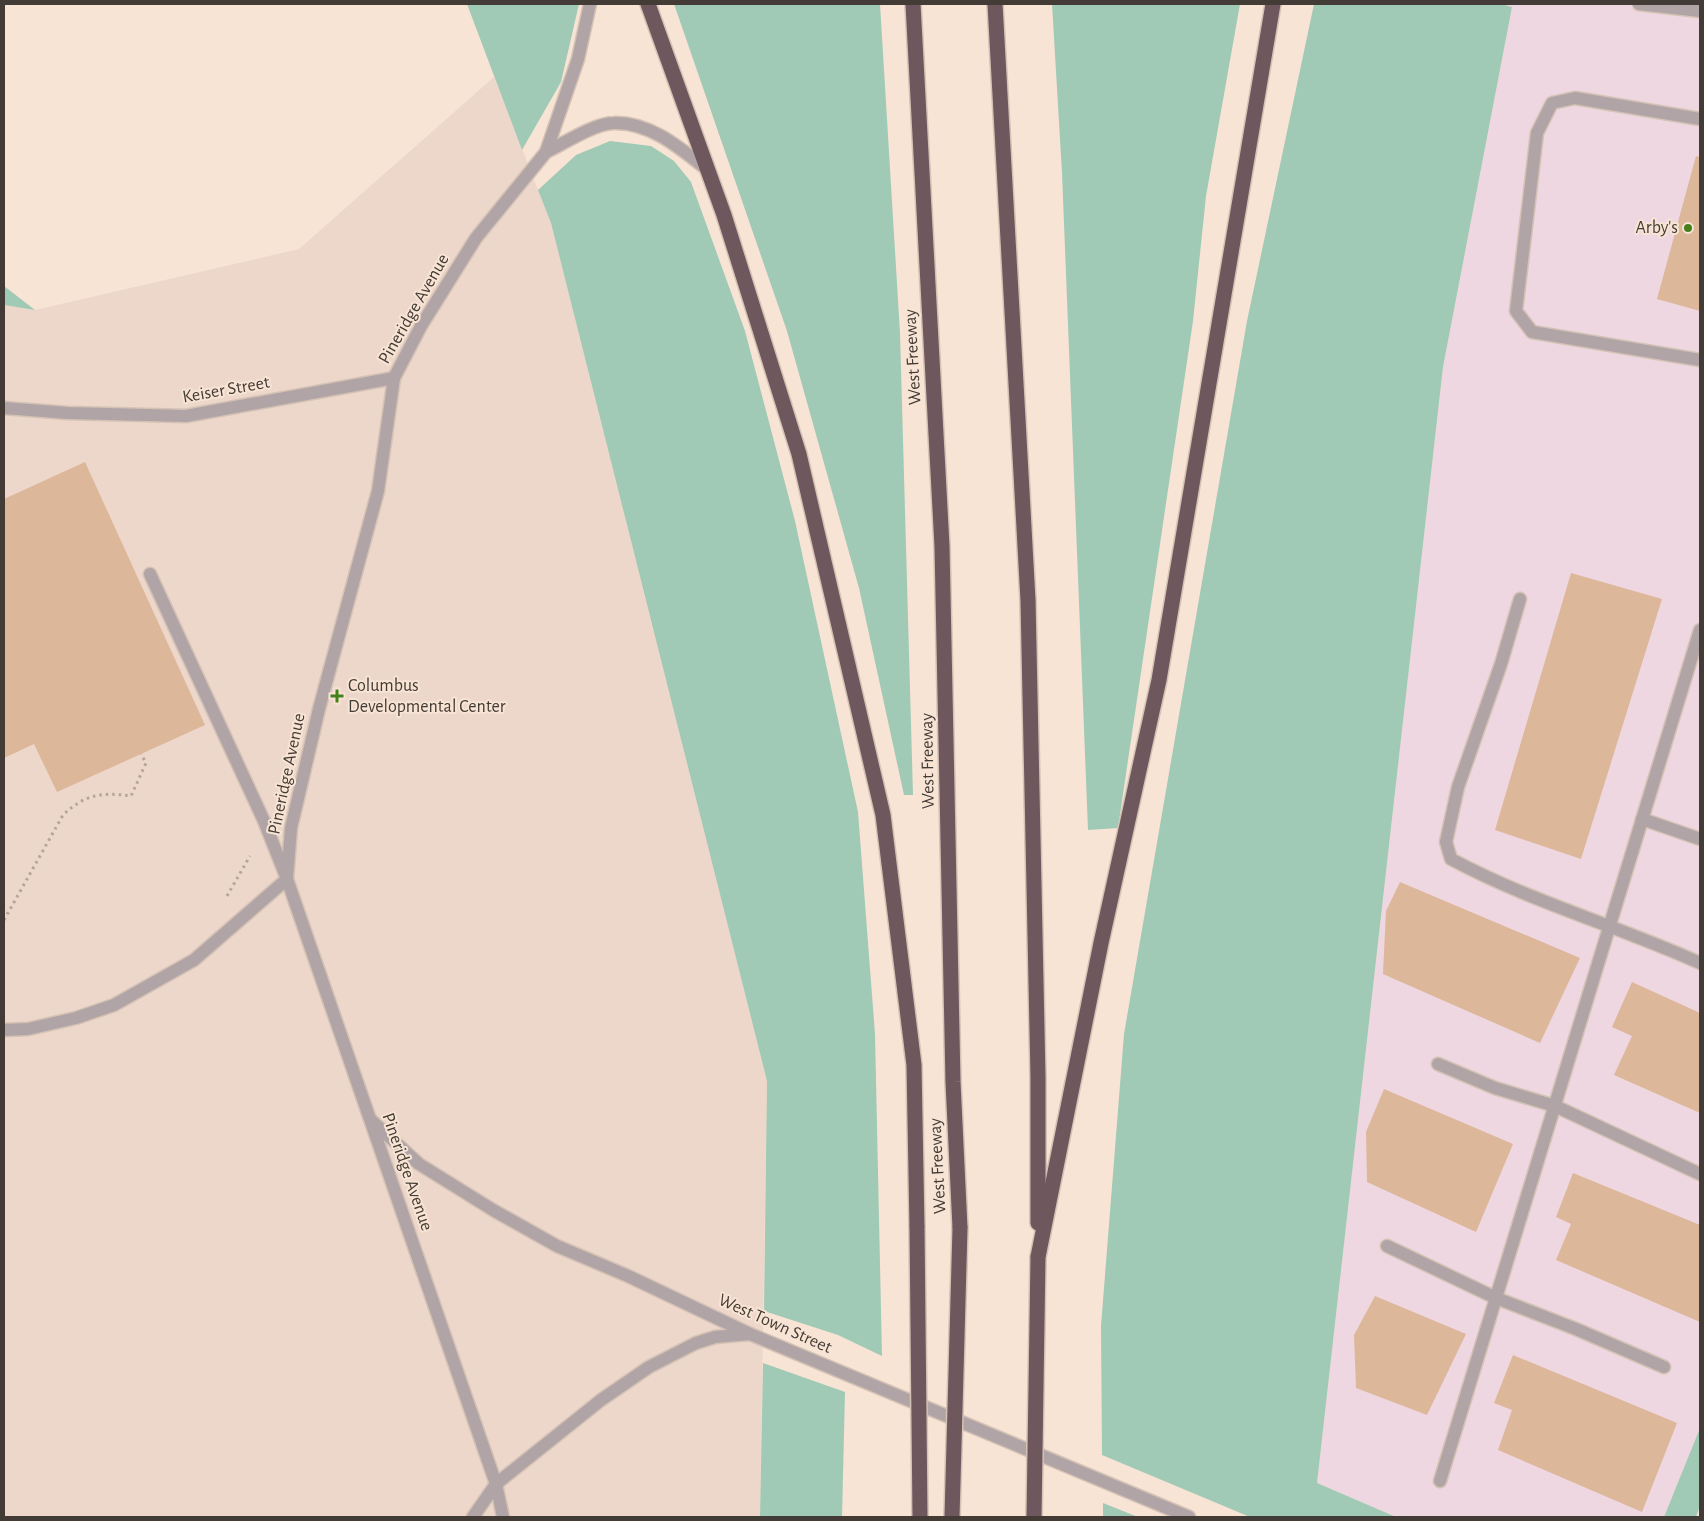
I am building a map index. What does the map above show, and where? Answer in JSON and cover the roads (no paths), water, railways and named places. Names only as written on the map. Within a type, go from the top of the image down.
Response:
[{"type":"highway","points":[[648,4],[709,171],[799,454],[883,815],[914,1065],[921,1517]]},
{"type":"highway","name":"West Freeway","points":[[913,4],[942,546],[953,1082],[960,1228],[952,1517]]},
{"type":"highway","points":[[995,4],[1028,600],[1038,1077],[1038,1258],[1034,1517]]},
{"type":"highway","points":[[1038,1258],[1101,943],[1159,680],[1273,4]]},
{"type":"street","name":"Pineridge Avenue","points":[[503,1517],[496,1484],[287,879],[291,828],[319,709],[378,491],[394,378],[421,326],[476,238],[546,152],[578,59],[590,4]]},
{"type":"street","points":[[1639,4],[1700,10]]},
{"type":"street","points":[[1700,119],[1575,98],[1552,104],[1537,132],[1516,312],[1532,332],[1700,360]]},
{"type":"street","name":"Pineridge Avenue","points":[[546,152],[588,130],[613,122],[638,126],[669,139],[709,171]]},
{"type":"street","name":"Keiser Street","points":[[4,408],[68,413],[186,416],[394,378]]},
{"type":"street","points":[[4,1030],[28,1028],[76,1018],[114,1005],[194,960],[287,879],[264,821],[150,574]]},
{"type":"street","points":[[1520,599],[1501,664],[1458,787],[1446,842],[1451,859],[1483,876],[1555,907],[1658,944],[1700,963]]},
{"type":"street","points":[[1440,1481],[1700,630]]},
{"type":"street","points":[[1642,819],[1700,839]]},
{"type":"street","points":[[1438,1064],[1495,1088],[1555,1106],[1700,1174]]},
{"type":"street","name":"West Town Street","points":[[371,1120],[419,1164],[493,1210],[557,1246],[628,1276],[750,1334],[1189,1517]]},
{"type":"street","points":[[1387,1246],[1496,1298],[1576,1329],[1664,1367]]},
{"type":"street","points":[[473,1517],[496,1484],[601,1400],[648,1366],[696,1343],[715,1337],[750,1334]]},
{"type":"place","name":"Arby's","points":[[1688,228]]},
{"type":"place","name":"Columbus Developmental Center","points":[[337,696]]}]
